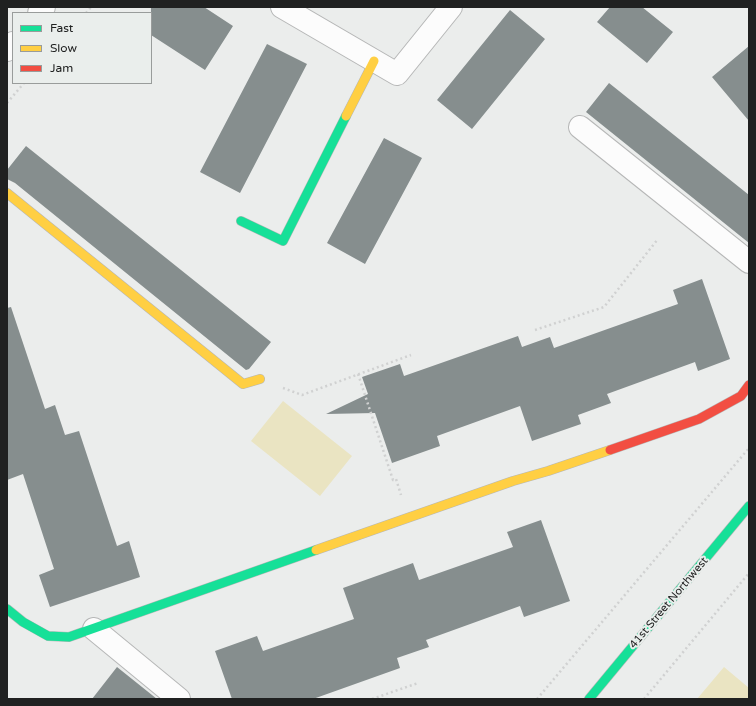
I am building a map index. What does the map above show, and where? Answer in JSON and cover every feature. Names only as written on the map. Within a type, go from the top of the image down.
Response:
[{"type":"street","points":[[282,7],[397,74],[451,7]]},
{"type":"street","points":[[241,221],[283,241],[374,61]]},
{"type":"street","points":[[580,127],[749,262]]},
{"type":"street","points":[[7,193],[243,384],[260,379]]},
{"type":"street","points":[[7,609],[23,622],[48,636],[69,637],[513,481],[548,471],[699,419],[746,394]]},
{"type":"street","name":"41st Street Northwest","points":[[589,699],[749,506]]},
{"type":"street","points":[[94,629],[179,699]]},
{"type":"path","points":[[7,103],[23,84]]},
{"type":"path","points":[[535,330],[604,307],[658,239]]},
{"type":"path","points":[[260,379],[302,395],[411,355]]},
{"type":"path","points":[[358,374],[393,480],[396,479],[408,518]]},
{"type":"path","points":[[537,699],[749,448]]},
{"type":"path","points":[[644,699],[749,573]]},
{"type":"path","points":[[372,699],[418,684]]},
{"type":"shaded area","points":[[283,401],[352,456],[320,496],[251,441]]},
{"type":"shaded area","points":[[724,667],[749,688],[749,699],[697,699]]},
{"type":"building","points":[[151,7],[204,7],[233,26],[205,70],[152,36]]},
{"type":"building","points":[[610,7],[642,7],[673,32],[647,63],[597,22]]},
{"type":"building","points":[[510,10],[545,39],[472,129],[437,100]]},
{"type":"building","points":[[267,44],[307,64],[240,193],[200,172]]},
{"type":"building","points":[[749,46],[749,121],[712,77]]},
{"type":"building","points":[[609,83],[749,195],[749,243],[586,112]]},
{"type":"building","points":[[384,138],[422,158],[365,264],[327,243]]},
{"type":"building","points":[[26,146],[271,342],[249,369],[246,370],[15,183],[7,179],[7,170]]},
{"type":"building","points":[[702,279],[730,359],[698,371],[695,362],[607,394],[611,403],[578,415],[581,424],[532,441],[520,406],[437,436],[440,446],[392,463],[375,413],[326,414],[368,394],[362,377],[400,364],[404,376],[518,336],[522,347],[550,337],[554,348],[678,304],[673,290]]},
{"type":"building","points":[[11,307],[45,409],[55,405],[65,435],[79,431],[117,546],[129,541],[140,577],[50,607],[39,575],[54,569],[23,474],[7,480],[7,308]]},
{"type":"building","points":[[541,520],[570,601],[524,617],[520,606],[426,640],[429,647],[397,658],[400,668],[313,699],[232,699],[215,651],[257,636],[263,651],[354,619],[343,588],[413,563],[419,580],[513,547],[507,532]]},
{"type":"building","points":[[117,667],[157,699],[92,699]]},
{"type":"traffic: fast","points":[[241,221],[283,241],[346,116]]},
{"type":"traffic: fast","points":[[589,699],[749,506]]},
{"type":"traffic: fast","points":[[7,609],[23,622],[48,636],[69,637],[316,550]]},
{"type":"traffic: slow","points":[[346,116],[374,61]]},
{"type":"traffic: slow","points":[[7,193],[243,384],[260,379]]},
{"type":"traffic: slow","points":[[316,550],[513,481],[610,450]]},
{"type":"traffic: jam","points":[[610,450],[699,419],[741,396],[749,385]]}]
